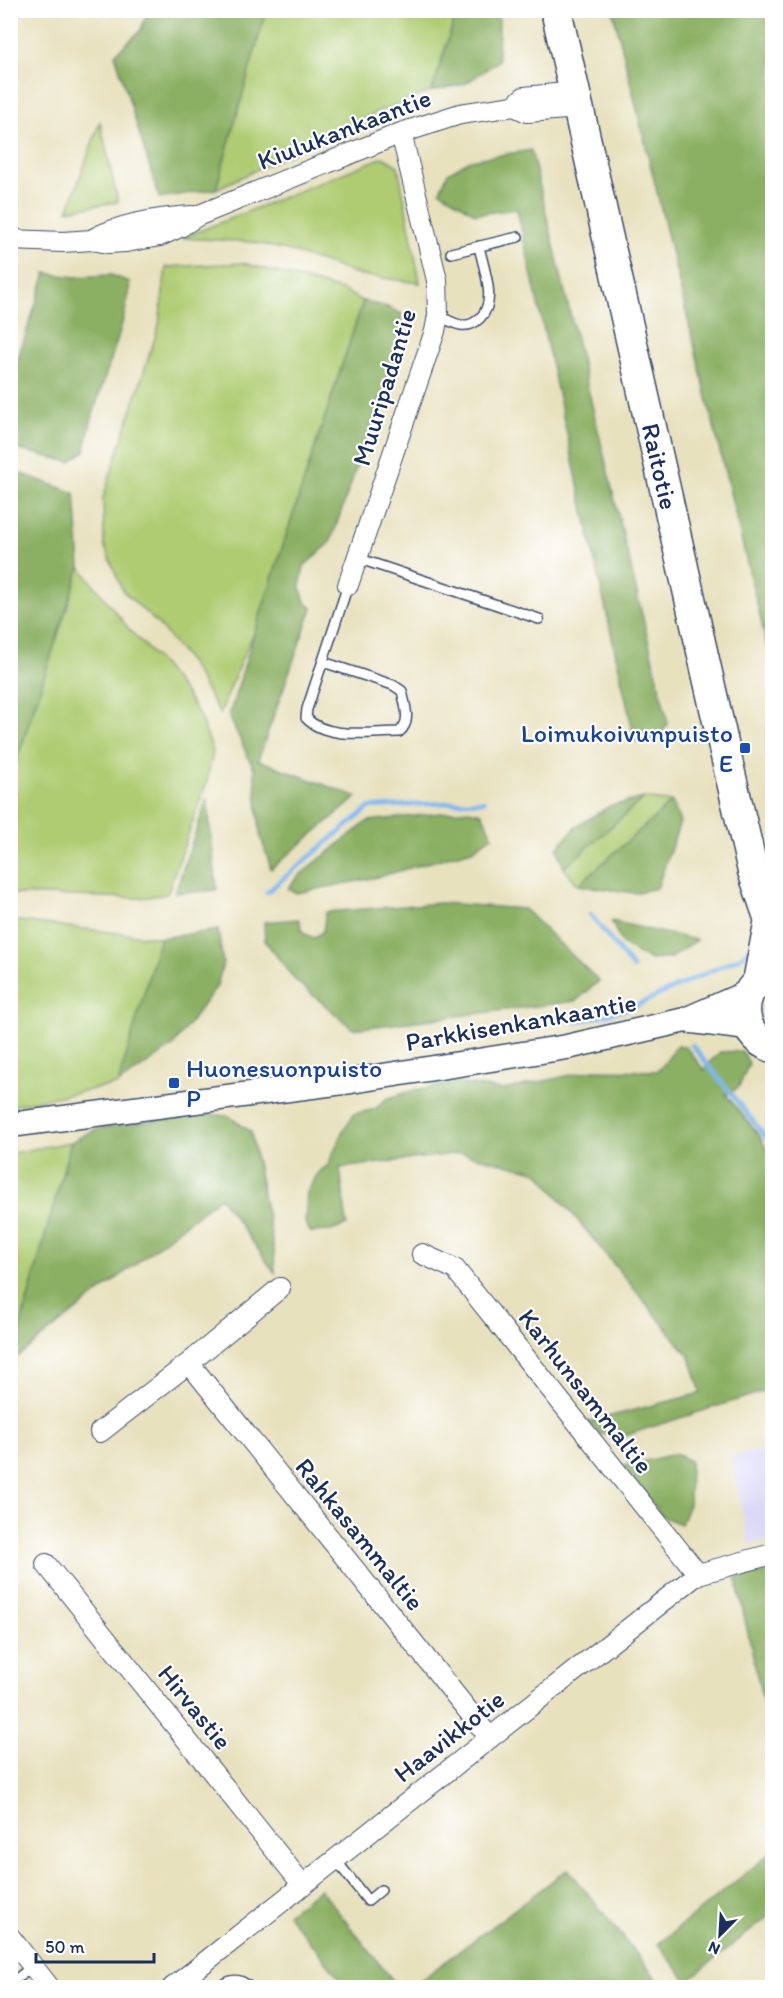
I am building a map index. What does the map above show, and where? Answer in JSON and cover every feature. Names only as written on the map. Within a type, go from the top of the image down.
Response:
[{"type":"main road","name":"Raitotie","points":[[556,10],[753,871],[771,923],[760,983],[745,1010],[765,1045]]},
{"type":"street","name":"Kiulukankaantie","points":[[10,240],[63,242],[92,240],[108,243],[160,236],[197,216],[401,133],[460,114],[514,106],[527,112],[578,100]]},
{"type":"street","name":"Muuripadantie","points":[[348,585],[432,342],[438,315],[437,280],[401,133]]},
{"type":"street","name":"Parkkisenkankaantie","points":[[10,1125],[351,1081],[567,1047],[685,1020],[760,983]]},
{"type":"street","name":"Parkkisenkankaantie","points":[[685,1020],[765,1045]]},
{"type":"street","name":"Karhunsammaltie","points":[[422,1254],[455,1269],[698,1574]]},
{"type":"street","points":[[100,1432],[280,1288]]},
{"type":"street","name":"Rahkasammaltie","points":[[189,1363],[490,1738]]},
{"type":"street","name":"Haavikkotie","points":[[172,1988],[698,1574],[772,1554]]},
{"type":"street","name":"Hirvastie","points":[[46,1564],[302,1884]]},
{"type":"street","points":[[10,1937],[50,1988]]},
{"type":"lane","points":[[451,253],[518,237]]},
{"type":"lane","points":[[438,315],[454,324],[466,327],[484,315],[489,305],[489,294],[478,246]]},
{"type":"lane","points":[[357,558],[539,619]]},
{"type":"lane","points":[[323,662],[393,685],[402,691],[407,719],[405,727],[399,732],[345,732],[323,729],[313,725],[306,718],[307,709],[348,585]]},
{"type":"lane","points":[[335,1858],[368,1901],[381,1890]]},
{"type":"lane","points":[[10,1984],[33,1966]]},
{"type":"lane","points":[[218,1988],[233,1980],[241,1980],[250,1988]]},
{"type":"shaded area","points":[[772,1448],[772,1539],[749,1544],[731,1456]]},
{"type":"green space","points":[[148,10],[266,11],[216,189],[159,198],[115,54],[141,30]]},
{"type":"green space","points":[[266,11],[457,11],[432,91],[384,109],[216,189]]},
{"type":"green space","points":[[457,11],[496,11],[499,20],[498,61],[465,84],[432,91]]},
{"type":"green space","points":[[613,11],[772,11],[772,656],[766,641]]},
{"type":"green space","points":[[100,122],[118,202],[68,210]]},
{"type":"green space","points":[[531,150],[668,723],[658,741],[635,741],[517,209],[476,214],[440,191],[448,173],[470,160]]},
{"type":"green space","points":[[383,157],[398,166],[420,283],[360,275],[290,251],[253,242],[182,238]]},
{"type":"green space","points":[[243,263],[342,290],[363,301],[255,631],[220,714],[192,666],[159,625],[123,591],[104,545],[103,498],[159,325],[166,267]]},
{"type":"green space","points":[[46,273],[75,277],[111,275],[130,282],[122,325],[95,408],[85,451],[70,462],[11,448],[11,379]]},
{"type":"green space","points":[[363,301],[387,307],[402,314],[397,352],[330,543],[304,566],[300,586],[305,602],[312,608],[258,760],[357,797],[271,869],[260,834],[254,769],[229,716]]},
{"type":"green space","points":[[11,470],[75,493],[80,567],[11,778]]},
{"type":"green space","points":[[80,567],[129,629],[162,664],[187,696],[200,717],[213,751],[207,781],[167,894],[140,898],[11,894],[11,778]]},
{"type":"green space","points":[[644,798],[672,802],[578,885],[564,868]]},
{"type":"green space","points":[[644,798],[564,868],[557,848],[577,826],[610,806]]},
{"type":"green space","points":[[207,799],[217,890],[175,893]]},
{"type":"green space","points":[[672,802],[680,822],[657,888],[635,893],[578,885]]},
{"type":"green space","points":[[469,810],[482,813],[492,836],[472,850],[378,877],[297,893],[288,889],[296,878],[368,821]]},
{"type":"green space","points":[[441,903],[524,909],[599,981],[576,1001],[353,1029],[295,980],[265,941],[264,922],[299,919],[303,933],[314,938],[323,931],[326,912]]},
{"type":"green space","points":[[11,920],[160,938],[118,1084],[11,1106]]},
{"type":"green space","points":[[611,921],[696,940],[671,958],[650,960],[623,945]]},
{"type":"green space","points":[[218,930],[223,963],[217,986],[173,1046],[118,1084],[160,938]]},
{"type":"green space","points":[[677,1046],[686,1047],[704,1070],[720,1052],[742,1051],[749,1063],[739,1087],[726,1095],[759,1135],[772,1159],[772,1389],[620,1437],[600,1434],[588,1422],[701,1393],[690,1357],[538,1172],[461,1153],[340,1168],[347,1225],[331,1231],[310,1232],[305,1223],[307,1193],[318,1173],[328,1165],[343,1130],[354,1114],[375,1109],[386,1099],[414,1090],[457,1083],[503,1090],[594,1070],[657,1071]]},
{"type":"green space","points":[[201,1114],[229,1116],[251,1132],[274,1250],[275,1273],[220,1197],[11,1362],[71,1142],[96,1129]]},
{"type":"green space","points":[[71,1142],[11,1360],[11,1153]]},
{"type":"green space","points":[[675,1454],[690,1461],[689,1504],[681,1524],[663,1517],[624,1466]]},
{"type":"green space","points":[[772,1571],[772,1743],[736,1578]]},
{"type":"green space","points":[[772,1852],[772,1914],[687,1981],[658,1944]]},
{"type":"green space","points":[[568,1869],[663,1987],[412,1987]]},
{"type":"green space","points":[[320,1889],[398,1987],[347,1987],[287,1914]]},
{"type":"waterway","points":[[267,892],[370,807],[484,801]]},
{"type":"waterway","points":[[590,914],[633,968]]},
{"type":"waterway","points":[[576,1022],[631,1008],[741,957],[751,948]]},
{"type":"waterway","points":[[692,1045],[772,1145]]},
{"type":"place","name":"Loimukoivunpuisto E","points":[[745,748]]},
{"type":"place","name":"Huonesuonpuisto P","points":[[174,1083]]}]
